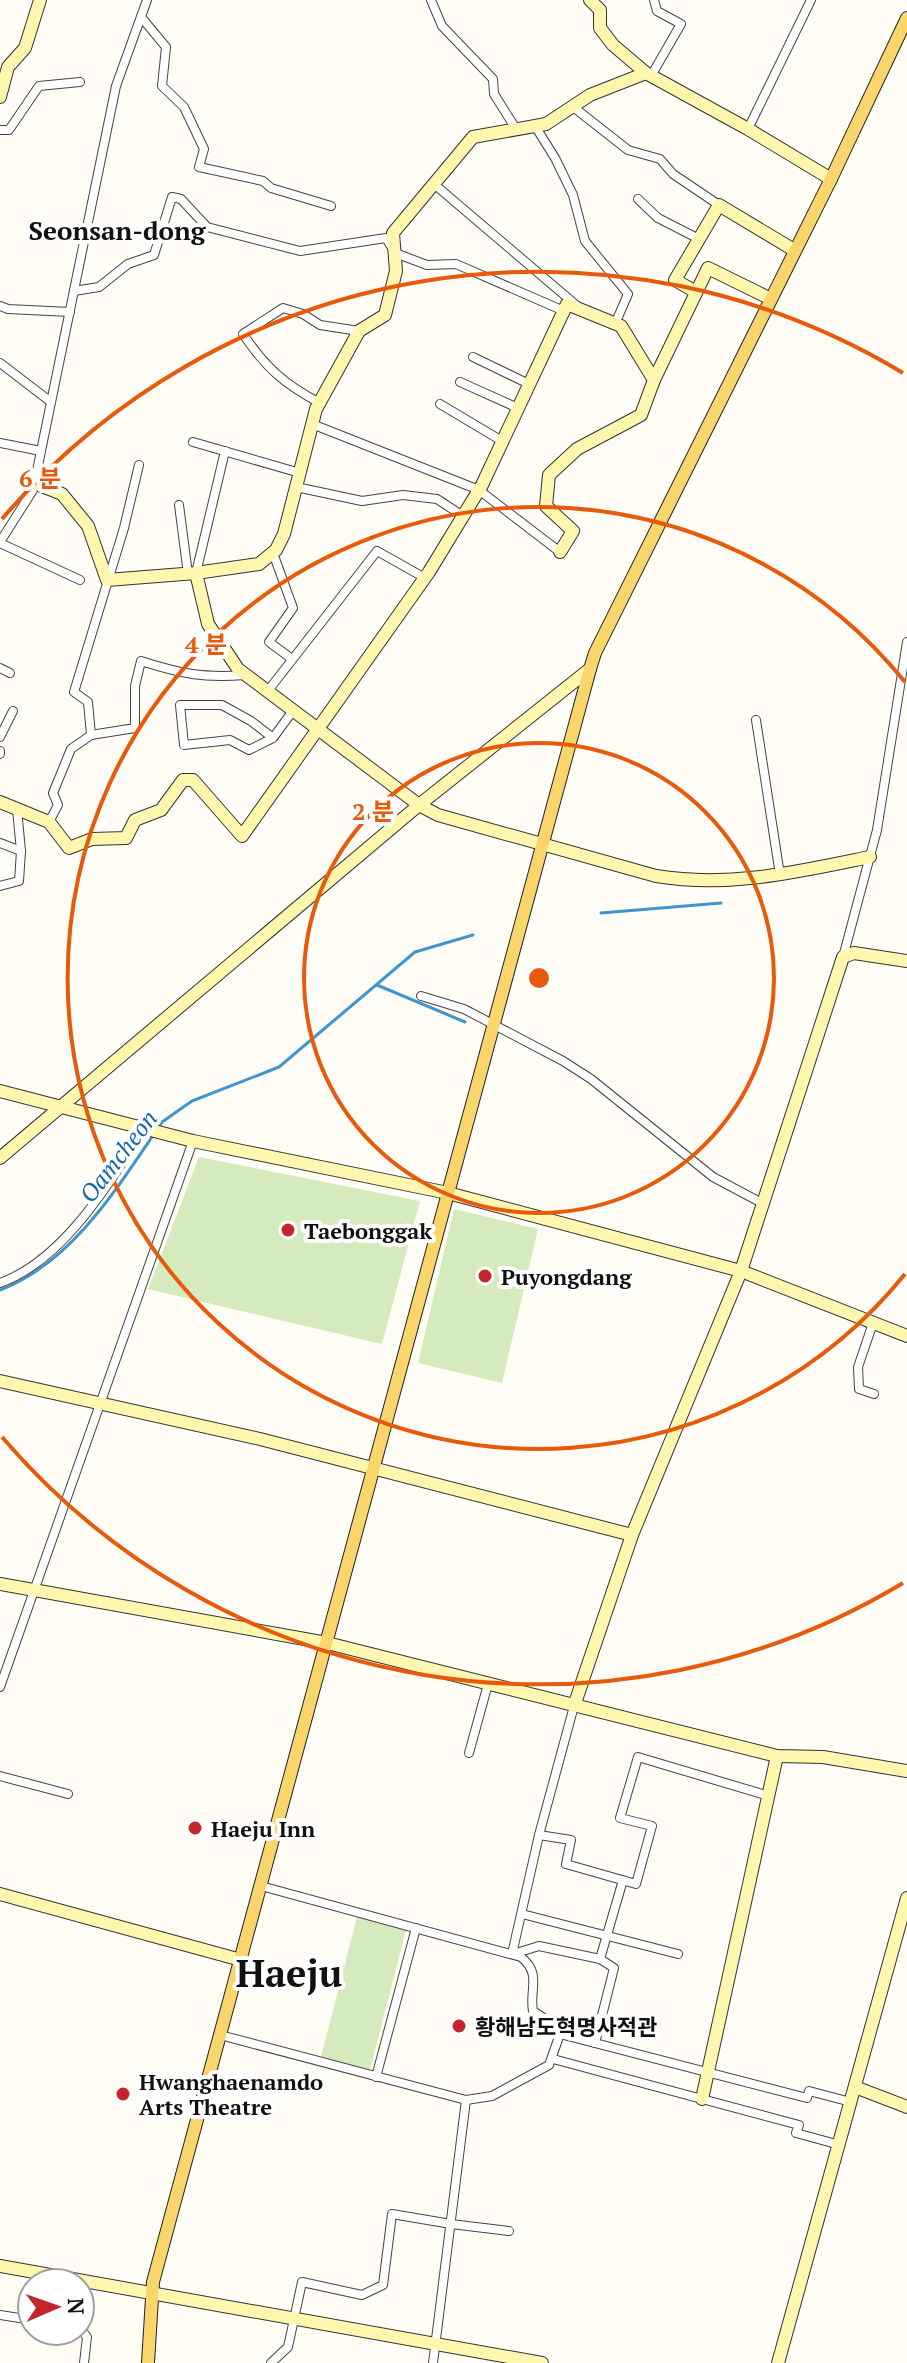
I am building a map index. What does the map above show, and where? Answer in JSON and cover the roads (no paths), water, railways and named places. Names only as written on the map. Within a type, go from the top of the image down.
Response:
[{"type":"main road","points":[[148,2363],[151,2292],[595,653],[831,179],[907,18]]},
{"type":"street","points":[[0,97],[8,67],[25,48],[40,0]]},
{"type":"street","points":[[80,580],[0,542],[33,490],[116,86],[147,0]]},
{"type":"street","points":[[431,0],[442,26],[493,79],[494,94],[516,129]]},
{"type":"street","points":[[590,0],[600,10],[600,28],[613,45],[648,74],[831,179]]},
{"type":"street","points":[[107,580],[259,564],[273,553],[284,534],[320,403],[359,331],[385,315],[396,271],[393,233],[473,137],[546,124],[590,95],[648,74],[681,24],[657,11],[654,0]]},
{"type":"street","points":[[748,129],[811,0]]},
{"type":"street","points":[[141,17],[166,47],[162,86],[184,107],[204,149],[199,167],[263,181],[271,188],[331,206]]},
{"type":"street","points":[[0,130],[9,130],[39,86],[80,82]]},
{"type":"street","points":[[572,106],[628,150],[660,159],[673,174],[794,250]]},
{"type":"street","points":[[535,126],[573,195],[585,241],[628,294],[615,324]]},
{"type":"street","points":[[434,184],[583,311]]},
{"type":"street","points":[[74,291],[99,287],[128,264],[154,255],[172,197],[181,199],[207,227],[300,251],[386,238],[395,253],[427,265],[456,264],[564,311]]},
{"type":"street","points":[[638,199],[658,218],[699,239]]},
{"type":"street","points":[[696,292],[675,280],[719,205]]},
{"type":"street","points":[[312,424],[479,490],[560,552],[573,531],[546,506],[549,475],[577,449],[641,415],[654,380],[708,268],[771,299]]},
{"type":"street","points":[[0,802],[49,822],[69,848],[92,839],[126,838],[135,820],[161,810],[183,780],[193,780],[242,836],[425,578],[479,490],[567,304],[621,326],[654,380]]},
{"type":"street","points":[[0,306],[70,312]]},
{"type":"street","points":[[320,403],[275,375],[261,361],[243,334],[283,308],[303,314],[320,325],[359,331]]},
{"type":"street","points":[[473,357],[529,384]]},
{"type":"street","points":[[0,363],[51,402]]},
{"type":"street","points":[[460,382],[518,408]]},
{"type":"street","points":[[440,404],[502,441]]},
{"type":"street","points":[[193,442],[300,473]]},
{"type":"street","points":[[0,443],[41,451]]},
{"type":"street","points":[[192,573],[225,451]]},
{"type":"street","points":[[91,735],[88,702],[74,692],[139,465]]},
{"type":"street","points":[[34,483],[62,494],[88,526],[107,580]]},
{"type":"street","points":[[296,487],[362,501],[403,495],[437,499],[463,516]]},
{"type":"street","points":[[179,505],[192,573],[208,624],[238,669],[316,731],[419,805],[438,815],[656,876],[684,881],[732,881],[780,875],[870,857]]},
{"type":"street","points":[[267,692],[377,551],[425,578]]},
{"type":"street","points":[[273,553],[293,608],[269,642],[292,659]]},
{"type":"street","points":[[512,1954],[539,1835],[574,1706],[632,1535],[741,1271],[843,957],[870,857],[907,642]]},
{"type":"street","points":[[49,822],[58,805],[53,793],[71,749],[91,735],[135,728],[135,686],[141,661],[206,677],[245,675]]},
{"type":"street","points":[[0,668],[10,673]]},
{"type":"street","points":[[0,1158],[419,805],[590,669]]},
{"type":"street","points":[[273,738],[222,705],[180,705],[184,745],[230,740],[249,750],[273,738],[292,712]]},
{"type":"street","points":[[0,737],[13,711]]},
{"type":"street","points":[[756,720],[780,875]]},
{"type":"street","points":[[0,886],[19,881],[21,851],[17,809]]},
{"type":"street","points":[[0,843],[21,851]]},
{"type":"street","points":[[843,957],[854,953],[907,961]]},
{"type":"street","points":[[421,996],[464,1009],[563,1061],[591,1079],[713,1177],[762,1203]]},
{"type":"street","points":[[0,1091],[193,1141],[448,1193],[741,1271],[907,1336]]},
{"type":"street","points":[[0,1283],[52,1251],[98,1201],[144,1129]]},
{"type":"street","points":[[0,1687],[193,1141]]},
{"type":"street","points":[[873,1323],[858,1367],[859,1389],[874,1394]]},
{"type":"street","points":[[0,1381],[260,1439],[632,1535]]},
{"type":"street","points":[[0,1584],[327,1643],[777,1756],[823,1757],[907,1771]]},
{"type":"street","points":[[469,1753],[488,1684]]},
{"type":"street","points":[[702,2099],[777,1756]]},
{"type":"street","points":[[539,1835],[571,1840],[566,1864],[636,1884],[652,1826],[620,1818],[638,1757],[769,1796]]},
{"type":"street","points":[[0,1776],[68,1794]]},
{"type":"street","points":[[600,1959],[623,1880]]},
{"type":"street","points":[[220,2035],[466,2100],[492,2096],[544,2069],[553,2059],[560,2034],[557,2027],[533,2011],[535,1978],[527,1962],[512,1954],[261,1886]]},
{"type":"street","points":[[0,1894],[241,1960]]},
{"type":"street","points":[[778,2363],[907,1898]]},
{"type":"street","points":[[522,1914],[678,1954]]},
{"type":"street","points":[[376,2077],[416,1928]]},
{"type":"street","points":[[512,1954],[539,1946],[600,1959],[614,1968],[595,2043]]},
{"type":"street","points":[[560,2034],[807,2098],[809,2091],[851,2102]]},
{"type":"street","points":[[553,2059],[799,2125],[796,2133],[840,2145]]},
{"type":"street","points":[[855,2087],[907,2107]]},
{"type":"street","points":[[433,2363],[466,2100]]},
{"type":"street","points":[[271,2363],[288,2347],[302,2282],[362,2295],[383,2285],[392,2214],[509,2231]]},
{"type":"street","points":[[0,2266],[542,2363]]},
{"type":"waterway","points":[[601,913],[721,903]]},
{"type":"waterway","name":"Oamcheon","points":[[158,1128],[192,1101],[279,1067],[415,952],[473,935]]},
{"type":"waterway","points":[[377,985],[465,1022]]},
{"type":"waterway","name":"Oamcheon","points":[[0,1290],[25,1278],[69,1245],[123,1180],[154,1134]]},
{"type":"place","name":"Taebonggak","points":[[288,1230]]},
{"type":"place","name":"Puyongdang","points":[[485,1276]]},
{"type":"place","name":"Haeju Inn","points":[[195,1828]]},
{"type":"place","name":"황해남도혁명사적관","points":[[459,2026]]},
{"type":"place","name":"Hwanghaenamdo Arts Theatre","points":[[123,2094]]},
{"type":"district","name":"Seonsan-dong","points":[[117,230]]},
{"type":"district","name":"Haeju","points":[[289,1973]]}]
